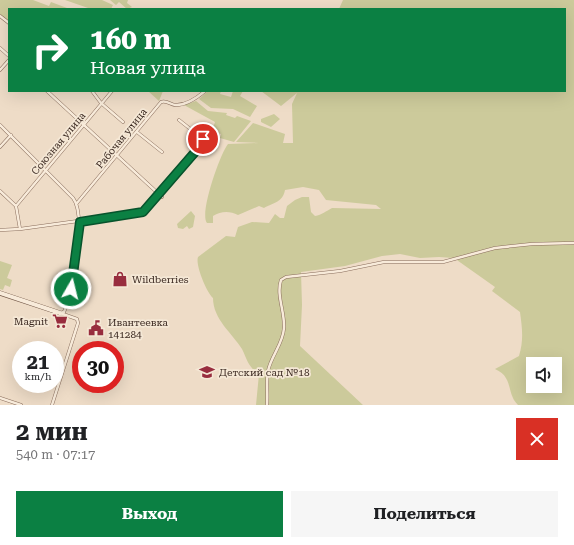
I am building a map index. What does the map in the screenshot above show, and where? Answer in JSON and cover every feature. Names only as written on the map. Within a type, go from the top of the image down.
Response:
[{"type":"street","points":[[0,16],[8,22]]},
{"type":"street","points":[[0,48],[8,55]]},
{"type":"street","points":[[0,70],[8,61]]},
{"type":"street","points":[[48,92],[161,196]]},
{"type":"street","points":[[93,92],[101,103],[122,122]]},
{"type":"street","name":"Союзная улица","points":[[16,206],[111,92]]},
{"type":"street","name":"Рабочая улица","points":[[77,204],[163,101],[176,105],[196,99],[204,92]]},
{"type":"street","points":[[0,230],[80,222],[141,213],[161,196],[203,142],[203,139],[179,120]]},
{"type":"street","points":[[0,124],[77,204],[80,222],[70,294],[64,312],[60,313]]},
{"type":"street","points":[[137,132],[162,152]]},
{"type":"street","points":[[0,148],[11,135]]},
{"type":"street","points":[[0,191],[16,206],[20,229]]},
{"type":"street","points":[[267,405],[268,371],[282,340],[284,317],[279,285],[281,280],[286,277],[340,271],[384,262],[443,262],[495,248],[532,244],[574,243]]},
{"type":"street","points":[[0,293],[77,319],[78,323],[52,405]]},
{"type":"street","points":[[0,398],[21,405]]},
{"type":"shaded area","points":[[0,0],[33,0],[49,6],[51,2],[67,8],[8,8],[8,22],[0,16]]},
{"type":"shaded area","points":[[65,0],[102,0],[113,5],[112,8],[88,8]]},
{"type":"shaded area","points":[[110,0],[128,0],[127,3],[132,7],[126,8],[119,2],[116,5]]},
{"type":"shaded area","points":[[343,0],[574,0],[574,405],[518,405],[514,401],[505,376],[495,369],[519,356],[522,339],[520,312],[492,291],[495,287],[454,258],[420,258],[400,254],[382,256],[345,266],[301,272],[302,305],[300,346],[363,405],[256,405],[259,374],[250,366],[242,349],[216,313],[213,298],[202,279],[198,266],[198,257],[226,236],[235,237],[238,227],[252,222],[269,223],[275,214],[280,218],[284,218],[287,206],[302,197],[309,197],[311,212],[315,216],[332,208],[381,209],[376,205],[326,200],[319,190],[303,187],[285,190],[280,200],[264,208],[259,206],[238,215],[229,212],[222,212],[213,216],[213,223],[207,223],[205,217],[208,197],[220,159],[228,144],[259,143],[236,142],[253,123],[285,134],[283,143],[293,143],[292,104],[297,93],[281,106],[262,92],[566,92],[566,8],[339,8]]},
{"type":"shaded area","points":[[149,92],[163,92],[159,101]]},
{"type":"shaded area","points":[[207,92],[221,92],[220,94],[231,97],[233,92],[242,92],[240,96],[257,106],[250,117],[233,109],[211,108],[199,99]]},
{"type":"shaded area","points":[[196,101],[208,111],[227,113],[226,115],[235,118],[237,116],[251,121],[234,142],[220,138],[221,134],[212,131],[215,122],[184,105]]},
{"type":"shaded area","points":[[274,114],[280,119],[271,127],[261,122],[261,119]]},
{"type":"shaded area","points":[[191,211],[195,216],[193,227],[189,229],[187,226],[183,229],[178,228],[177,224]]},
{"type":"shaded area","points":[[0,261],[12,265],[7,278],[12,280],[10,287],[5,285],[3,290],[0,289]]},
{"type":"place","name":"Wildberries","points":[[120,279]]},
{"type":"place","name":"Magnit","points":[[60,321]]},
{"type":"place","name":"Ивантеевка 141284","points":[[96,328]]},
{"type":"place","name":"Детский сад №18","points":[[207,372]]},
{"type":"route","points":[[71,289],[80,222],[143,212],[202,144],[203,139]]}]
